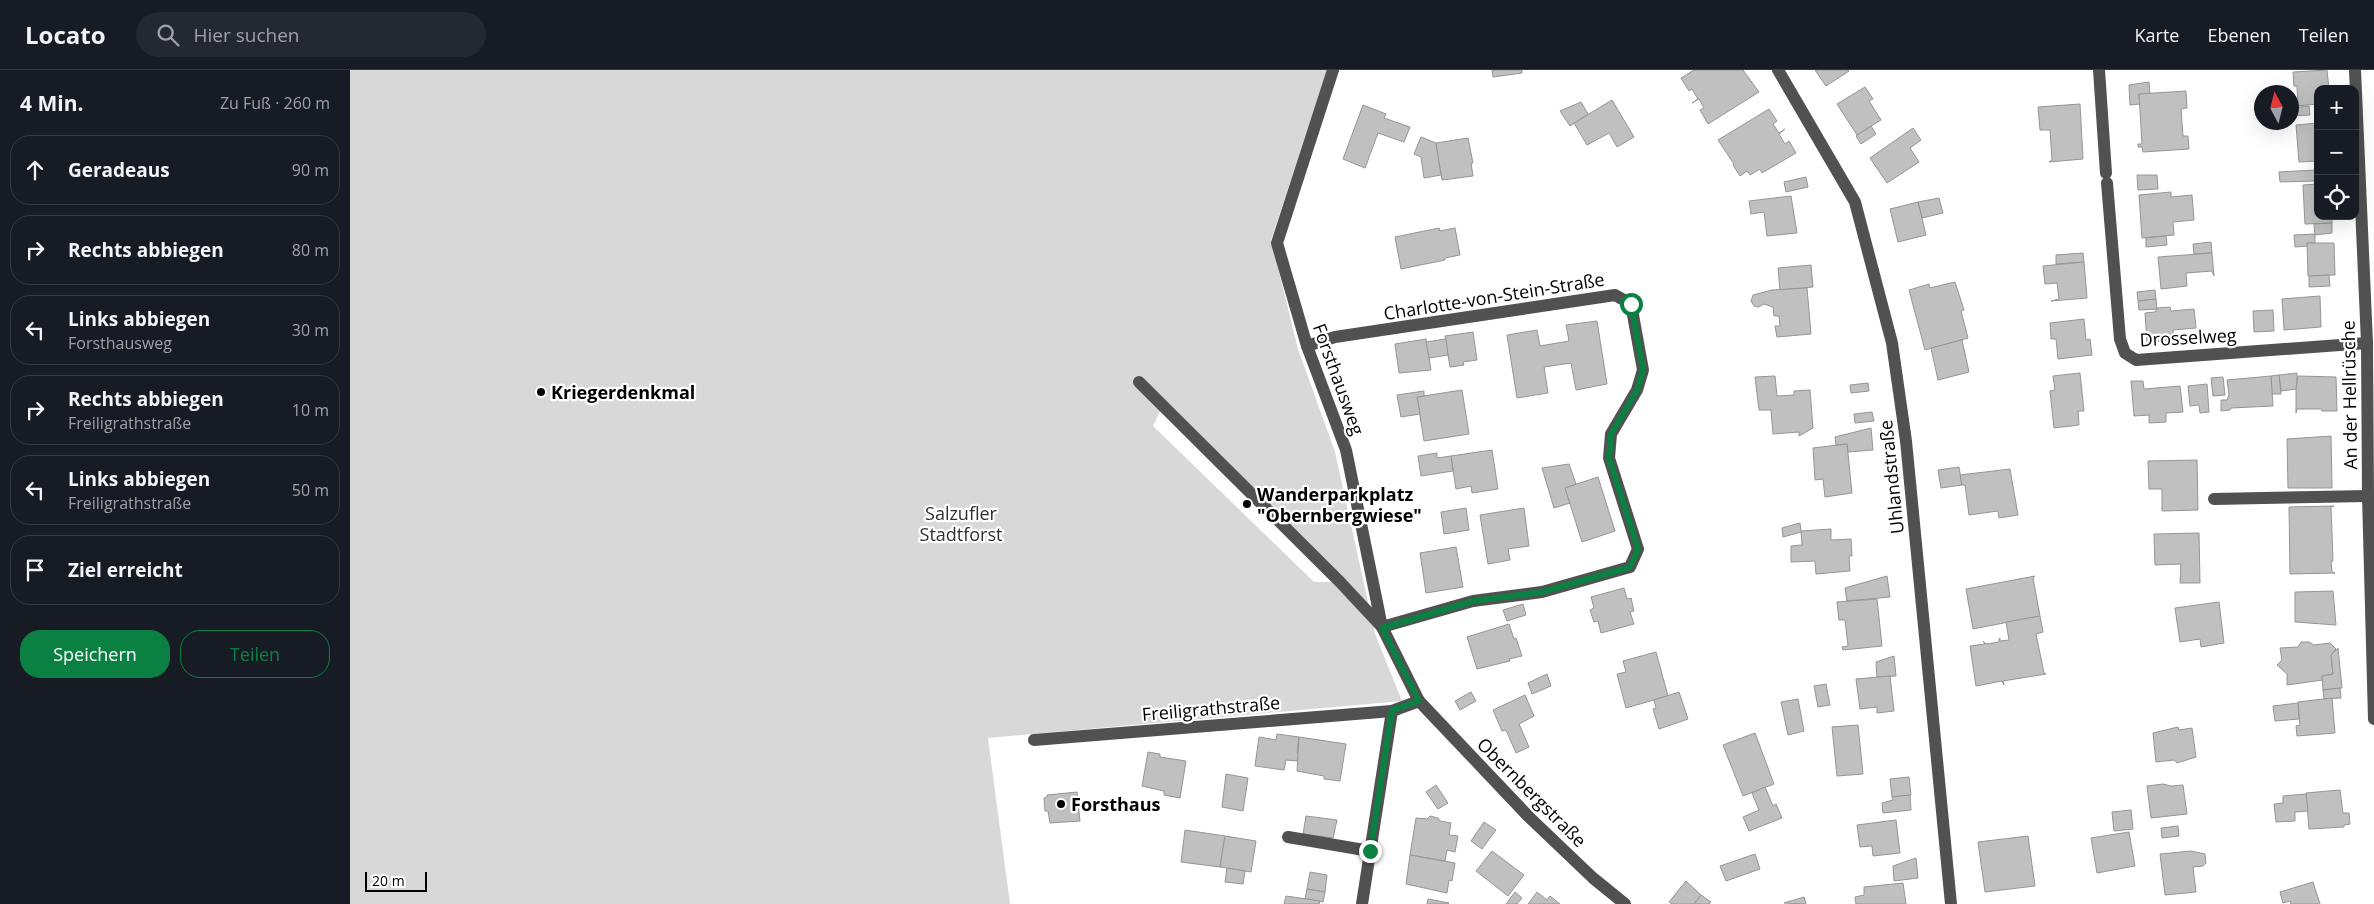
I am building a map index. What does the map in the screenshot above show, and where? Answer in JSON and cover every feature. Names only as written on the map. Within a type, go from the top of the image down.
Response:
[{"type":"street","name":"Forsthausweg","points":[[1333,70],[1277,244],[1307,346],[1346,450],[1382,628],[1419,701]]},
{"type":"street","name":"Uhlandstraße","points":[[1778,70],[1855,202],[1892,343],[1906,441],[1951,904]]},
{"type":"street","name":"Drosselweg","points":[[2099,70],[2120,339],[2125,353],[2136,360],[2367,343]]},
{"type":"street","name":"An der Hellrüsche","points":[[2355,70],[2367,343],[2368,496],[2374,719]]},
{"type":"street","name":"Charlotte-von-Stein-Straße","points":[[1307,346],[1335,337],[1615,295],[1631,304],[1643,370],[1637,390],[1611,434],[1609,458],[1638,549],[1630,567],[1542,592],[1473,601],[1382,628]]},
{"type":"street","points":[[1139,382],[1340,582],[1382,628]]},
{"type":"street","points":[[2214,499],[2368,496]]},
{"type":"street","name":"Freiligrathstraße","points":[[1034,740],[1392,710],[1419,701]]},
{"type":"street","name":"Obernbergstraße","points":[[1419,701],[1529,817],[1593,878],[1625,904]]},
{"type":"street","points":[[1362,904],[1392,710]]},
{"type":"street","points":[[1288,837],[1370,851]]},
{"type":"green space","name":"Salzufler Stadtforst","points":[[350,70],[1327,70],[1271,240],[1298,349],[1335,452],[1375,634],[1402,701],[988,738],[1010,904],[350,904]],"holes":[[[1162,407],[1340,582],[1314,582],[1153,426]]]},
{"type":"building","points":[[1492,70],[1522,70],[1522,73],[1493,77]]},
{"type":"building","points":[[1694,70],[1743,70],[1759,92],[1708,124],[1700,110],[1704,108],[1699,99],[1692,103],[1698,99],[1692,89],[1689,91],[1681,78]]},
{"type":"building","points":[[1815,70],[1848,70],[1849,71],[1826,86]]},
{"type":"building","points":[[2327,70],[2329,85],[2314,85],[2314,104],[2299,106],[2299,85],[2294,85],[2293,72]]},
{"type":"building","points":[[2149,82],[2150,94],[2139,94],[2140,104],[2130,105],[2129,85]]},
{"type":"building","points":[[1865,87],[1873,99],[1869,101],[1881,120],[1857,135],[1837,104]]},
{"type":"building","points":[[2186,91],[2187,108],[2181,109],[2183,136],[2188,136],[2189,149],[2143,152],[2142,147],[2138,147],[2138,144],[2142,144],[2139,94]]},
{"type":"building","points":[[1612,100],[1634,137],[1617,147],[1609,133],[1587,145],[1574,123]]},
{"type":"building","points":[[1581,102],[1588,114],[1570,126],[1560,111]]},
{"type":"building","points":[[2080,104],[2083,159],[2049,162],[2052,160],[2050,130],[2040,130],[2038,107]]},
{"type":"building","points":[[1363,105],[1386,114],[1384,118],[1410,127],[1404,142],[1378,133],[1365,168],[1343,159]]},
{"type":"building","points":[[2309,106],[2310,115],[2299,116],[2299,107]]},
{"type":"building","points":[[1769,109],[1777,121],[1773,124],[1779,133],[1785,129],[1779,134],[1785,144],[1789,141],[1796,153],[1762,173],[1760,169],[1750,175],[1747,171],[1740,176],[1718,140]]},
{"type":"building","points":[[2314,123],[2314,161],[2299,162],[2296,130],[2299,130],[2299,125]]},
{"type":"building","points":[[1871,126],[1876,134],[1861,144],[1856,136]]},
{"type":"building","points":[[1913,128],[1921,140],[1910,148],[1919,162],[1887,183],[1870,158]]},
{"type":"building","points":[[1421,137],[1436,143],[1441,175],[1424,178],[1421,157],[1414,154]]},
{"type":"building","points":[[1468,138],[1473,163],[1471,163],[1473,176],[1442,180],[1436,143]]},
{"type":"building","points":[[2314,170],[2314,181],[2280,182],[2279,172]]},
{"type":"building","points":[[2137,175],[2157,175],[2158,189],[2138,190]]},
{"type":"building","points":[[1806,177],[1808,187],[1786,192],[1784,182]]},
{"type":"building","points":[[2314,184],[2314,220],[2332,220],[2332,223],[2305,224],[2303,185]]},
{"type":"building","points":[[2171,192],[2171,197],[2192,195],[2194,220],[2173,222],[2174,235],[2142,238],[2139,195]]},
{"type":"building","points":[[1791,196],[1797,233],[1767,236],[1764,212],[1751,214],[1749,201]]},
{"type":"building","points":[[1939,198],[1943,213],[1922,218],[1918,202]]},
{"type":"building","points":[[1918,202],[1926,235],[1898,242],[1890,209]]},
{"type":"building","points":[[2332,223],[2332,233],[2315,235],[2314,224]]},
{"type":"building","points":[[1439,228],[1440,231],[1455,228],[1460,255],[1401,269],[1395,237]]},
{"type":"building","points":[[2315,234],[2315,243],[2307,243],[2308,246],[2295,247],[2294,235]]},
{"type":"building","points":[[2166,236],[2167,245],[2146,247],[2146,238]]},
{"type":"building","points":[[2211,242],[2212,253],[2194,254],[2193,244]]},
{"type":"building","points":[[2307,243],[2334,243],[2335,275],[2308,276]]},
{"type":"building","points":[[2083,253],[2084,262],[2056,264],[2056,255]]},
{"type":"building","points":[[2212,253],[2214,276],[2212,271],[2186,273],[2187,286],[2161,289],[2158,257]]},
{"type":"building","points":[[2084,262],[2087,298],[2051,301],[2059,299],[2057,283],[2045,284],[2043,266]]},
{"type":"building","points":[[1811,265],[1813,287],[1780,290],[1778,268]]},
{"type":"building","points":[[2329,275],[2330,286],[2309,287],[2309,276]]},
{"type":"building","points":[[1955,282],[1964,310],[1961,311],[1968,338],[1925,350],[1909,290],[1929,284],[1930,288]]},
{"type":"building","points":[[1807,288],[1811,334],[1777,337],[1775,326],[1780,326],[1779,316],[1774,316],[1773,307],[1764,304],[1759,307],[1754,306],[1751,301],[1753,295],[1772,290]]},
{"type":"building","points":[[2155,290],[2156,299],[2138,301],[2137,292]]},
{"type":"building","points":[[2320,296],[2321,327],[2284,330],[2282,299]]},
{"type":"building","points":[[2156,299],[2157,309],[2139,310],[2138,301]]},
{"type":"building","points":[[2170,307],[2171,311],[2194,309],[2196,328],[2173,330],[2174,340],[2147,342],[2145,313],[2155,312],[2157,308]]},
{"type":"building","points":[[2273,310],[2274,331],[2254,332],[2253,311]]},
{"type":"building","points":[[2084,319],[2086,340],[2090,339],[2092,355],[2058,359],[2056,339],[2051,339],[2050,323]]},
{"type":"building","points":[[1597,321],[1607,384],[1576,390],[1571,363],[1544,367],[1548,393],[1517,398],[1507,335],[1537,330],[1540,346],[1569,341],[1566,325]]},
{"type":"building","points":[[1473,332],[1477,360],[1463,362],[1464,365],[1450,367],[1445,336]]},
{"type":"building","points":[[1426,339],[1431,370],[1399,373],[1395,344]]},
{"type":"building","points":[[1446,339],[1448,355],[1429,358],[1426,342]]},
{"type":"building","points":[[1962,340],[1969,372],[1938,380],[1931,348]]},
{"type":"building","points":[[2080,373],[2084,411],[2078,411],[2079,425],[2054,428],[2050,391],[2055,390],[2053,376]]},
{"type":"building","points":[[2297,373],[2297,389],[2281,391],[2279,375]]},
{"type":"building","points":[[2279,375],[2281,394],[2272,394],[2271,376]]},
{"type":"building","points":[[1775,376],[1777,396],[1794,395],[1794,391],[1810,390],[1813,428],[1799,436],[1799,432],[1773,434],[1771,410],[1759,410],[1755,377]]},
{"type":"building","points":[[2271,376],[2273,406],[2231,408],[2230,410],[2221,411],[2221,400],[2227,400],[2229,395],[2227,380]]},
{"type":"building","points":[[2298,376],[2336,377],[2337,411],[2297,409],[2296,413]]},
{"type":"building","points":[[2223,377],[2225,395],[2213,396],[2211,378]]},
{"type":"building","points":[[2131,381],[2143,381],[2144,389],[2180,386],[2183,412],[2166,413],[2166,422],[2149,423],[2149,415],[2134,416]]},
{"type":"building","points":[[1868,383],[1869,391],[1851,393],[1850,385]]},
{"type":"building","points":[[2207,384],[2209,412],[2200,413],[2199,405],[2190,406],[2188,386]]},
{"type":"building","points":[[1462,390],[1469,434],[1424,441],[1417,397]]},
{"type":"building","points":[[1424,391],[1424,396],[1417,397],[1420,414],[1401,417],[1397,395]]},
{"type":"building","points":[[1872,412],[1874,421],[1855,423],[1854,414]]},
{"type":"building","points":[[1871,428],[1873,450],[1848,452],[1847,444],[1836,445],[1835,437]]},
{"type":"building","points":[[2331,436],[2332,488],[2288,488],[2287,439]]},
{"type":"building","points":[[1847,444],[1852,493],[1825,497],[1823,479],[1815,480],[1813,448]]},
{"type":"building","points":[[1492,450],[1498,489],[1472,493],[1471,486],[1456,489],[1451,456]]},
{"type":"building","points":[[1437,453],[1437,458],[1451,456],[1453,471],[1421,476],[1418,456]]},
{"type":"building","points":[[2197,460],[2198,510],[2162,511],[2162,489],[2149,489],[2148,461]]},
{"type":"building","points":[[1569,464],[1576,484],[1565,488],[1570,503],[1554,508],[1542,468]]},
{"type":"building","points":[[1959,467],[1962,485],[1941,488],[1938,470]]},
{"type":"building","points":[[2010,469],[2018,515],[1999,518],[1998,511],[1969,515],[1965,485],[1962,485],[1960,475]]},
{"type":"building","points":[[1598,477],[1615,531],[1582,542],[1565,488]]},
{"type":"building","points":[[2334,506],[2331,507],[2333,561],[2331,561],[2332,572],[2335,573],[2290,574],[2289,507]]},
{"type":"building","points":[[1466,508],[1469,530],[1444,534],[1441,512]]},
{"type":"building","points":[[1524,508],[1529,546],[1508,549],[1510,560],[1488,564],[1480,515]]},
{"type":"building","points":[[1800,523],[1801,532],[1783,537],[1782,528]]},
{"type":"building","points":[[1831,529],[1831,540],[1851,539],[1852,556],[1849,556],[1850,571],[1816,574],[1815,561],[1791,562],[1791,546],[1802,545],[1801,531]]},
{"type":"building","points":[[2199,533],[2200,583],[2180,583],[2181,564],[2155,565],[2154,534]]},
{"type":"building","points":[[1456,547],[1463,587],[1426,593],[1420,553]]},
{"type":"building","points":[[1887,576],[1890,597],[1847,601],[1845,588]]},
{"type":"building","points":[[2035,576],[2033,578],[2040,616],[1973,629],[1966,589]]},
{"type":"building","points":[[1624,588],[1627,599],[1631,598],[1634,611],[1630,612],[1634,624],[1601,633],[1598,621],[1594,622],[1590,610],[1594,608],[1591,597]]},
{"type":"building","points":[[2333,591],[2336,625],[2295,622],[2295,592]]},
{"type":"building","points":[[1877,599],[1882,646],[1843,650],[1842,647],[1848,646],[1845,620],[1839,620],[1837,602]]},
{"type":"building","points":[[2219,602],[2224,643],[2201,647],[2200,639],[2180,642],[2175,608]]},
{"type":"building","points":[[1523,604],[1526,615],[1507,621],[1503,610]]},
{"type":"building","points":[[2040,616],[2043,632],[2036,634],[2044,673],[2046,674],[2003,681],[2004,685],[2002,681],[1976,686],[1970,646],[1985,644],[1983,641],[1986,644],[1999,642],[2000,638],[2000,641],[2009,640],[2006,622]]},
{"type":"building","points":[[1509,624],[1522,656],[1477,669],[1467,637]]},
{"type":"building","points":[[2301,642],[2309,642],[2314,645],[2330,643],[2336,649],[2331,655],[2333,674],[2322,676],[2323,680],[2287,685],[2287,674],[2277,665],[2282,660],[2280,648],[2298,647]]},
{"type":"building","points":[[2338,648],[2342,688],[2323,690],[2322,676],[2333,674],[2331,655]]},
{"type":"building","points":[[1656,652],[1668,696],[1626,708],[1617,674],[1626,672],[1623,661]]},
{"type":"building","points":[[1894,656],[1896,676],[1877,677],[1876,662]]},
{"type":"building","points":[[1547,674],[1551,686],[1532,694],[1528,683]]},
{"type":"building","points":[[1890,676],[1894,711],[1877,713],[1877,707],[1860,709],[1856,679]]},
{"type":"building","points":[[1826,684],[1830,705],[1818,707],[1814,686]]},
{"type":"building","points":[[2340,688],[2341,698],[2324,699],[2323,690]]},
{"type":"building","points":[[1471,692],[1476,701],[1460,710],[1455,701]]},
{"type":"building","points":[[1679,692],[1688,719],[1659,729],[1653,709],[1656,708],[1654,700]]},
{"type":"building","points":[[1525,695],[1534,716],[1519,724],[1529,747],[1516,753],[1506,730],[1502,731],[1493,710]]},
{"type":"building","points":[[2332,698],[2335,733],[2297,736],[2296,726],[2300,725],[2298,702]]},
{"type":"building","points":[[1798,699],[1804,731],[1788,735],[1781,702]]},
{"type":"building","points":[[2298,703],[2299,719],[2275,721],[2273,706]]},
{"type":"building","points":[[1858,725],[1863,774],[1837,776],[1832,727]]},
{"type":"building","points":[[2178,727],[2179,730],[2192,728],[2196,757],[2177,763],[2174,760],[2156,762],[2153,733]]},
{"type":"building","points":[[1755,733],[1774,784],[1743,796],[1723,745]]},
{"type":"building","points":[[1277,734],[1299,737],[1298,761],[1286,760],[1284,770],[1255,766],[1259,737],[1276,740]]},
{"type":"building","points":[[1299,737],[1346,744],[1340,781],[1324,779],[1324,776],[1297,771]]},
{"type":"building","points":[[1148,752],[1160,754],[1160,757],[1186,761],[1180,798],[1164,795],[1164,791],[1142,786]]},
{"type":"building","points":[[1226,774],[1248,778],[1243,811],[1222,807]]},
{"type":"building","points":[[1909,777],[1911,795],[1892,797],[1890,779]]},
{"type":"building","points":[[2163,784],[2171,786],[2183,785],[2187,814],[2151,818],[2147,786]]},
{"type":"building","points":[[1436,785],[1448,803],[1438,809],[1426,792]]},
{"type":"building","points":[[1765,787],[1773,806],[1776,804],[1782,818],[1749,831],[1743,817],[1759,810],[1752,793]]},
{"type":"building","points":[[2340,790],[2343,813],[2349,813],[2350,824],[2344,825],[2344,827],[2309,829],[2306,793]]},
{"type":"building","name":"Forsthaus","points":[[1077,792],[1080,821],[1050,823],[1048,811],[1045,811],[1044,798],[1047,795]]},
{"type":"building","points":[[2306,794],[2308,811],[2295,812],[2295,821],[2276,822],[2274,804],[2283,803],[2283,796]]},
{"type":"building","points":[[1910,795],[1911,810],[1883,813],[1882,803],[1893,800],[1892,797]]},
{"type":"building","points":[[2131,810],[2133,829],[2114,831],[2112,812]]},
{"type":"building","points":[[1306,816],[1337,820],[1333,838],[1303,834]]},
{"type":"building","points":[[1430,816],[1438,818],[1440,821],[1451,823],[1449,835],[1458,836],[1455,852],[1447,850],[1445,861],[1410,855],[1416,818],[1427,819]]},
{"type":"building","points":[[1896,820],[1900,853],[1873,856],[1872,846],[1860,847],[1857,825]]},
{"type":"building","points":[[1484,822],[1496,830],[1482,849],[1471,841]]},
{"type":"building","points":[[2178,826],[2179,836],[2162,838],[2161,828]]},
{"type":"building","points":[[1185,830],[1225,836],[1220,867],[1181,862]]},
{"type":"building","points":[[2129,832],[2135,866],[2097,873],[2091,838]]},
{"type":"building","points":[[1225,836],[1256,841],[1251,872],[1220,867]]},
{"type":"building","points":[[2028,836],[2035,886],[1985,892],[1978,842]]},
{"type":"building","points":[[1492,851],[1524,875],[1508,896],[1476,871]]},
{"type":"building","points":[[2191,851],[2205,854],[2206,863],[2203,866],[2193,867],[2196,892],[2165,895],[2160,854]]},
{"type":"building","points":[[1755,854],[1760,869],[1726,881],[1720,866]]},
{"type":"building","points":[[1410,855],[1455,863],[1452,881],[1449,880],[1447,893],[1406,884]]},
{"type":"building","points":[[1916,858],[1918,878],[1894,881],[1893,866]]},
{"type":"building","points":[[1227,868],[1245,871],[1243,884],[1225,882]]},
{"type":"building","points":[[1310,872],[1327,875],[1325,892],[1307,889]]},
{"type":"building","points":[[1686,881],[1701,895],[1694,904],[1672,904],[1669,902]]},
{"type":"building","points":[[2313,882],[2320,904],[2291,904],[2290,901],[2283,903],[2280,892]]},
{"type":"building","points":[[1903,883],[1906,904],[1856,904],[1855,897],[1864,895],[1864,887]]},
{"type":"building","points":[[1307,889],[1325,892],[1323,902],[1305,899]]},
{"type":"building","points":[[1515,892],[1522,898],[1517,904],[1506,904]]},
{"type":"building","points":[[1537,892],[1547,900],[1550,896],[1560,904],[1528,904]]},
{"type":"building","points":[[1701,895],[1711,902],[1709,904],[1694,904]]},
{"type":"building","points":[[1286,896],[1320,901],[1319,904],[1284,904]]},
{"type":"building","points":[[1804,897],[1806,904],[1784,903]]},
{"type":"building","points":[[1428,899],[1449,903],[1427,904]]},
{"type":"place","name":"Kriegerdenkmal","points":[[541,392]]},
{"type":"place","name":"Wanderparkplatz \"Obernbergwiese\"","points":[[1247,504]]},
{"type":"place","name":"Forsthaus","points":[[1061,804]]},
{"type":"route","points":[[1370,851],[1392,710],[1419,701],[1382,628],[1473,601],[1542,592],[1630,567],[1638,549],[1609,458],[1611,434],[1637,390],[1643,370],[1631,304]]}]
